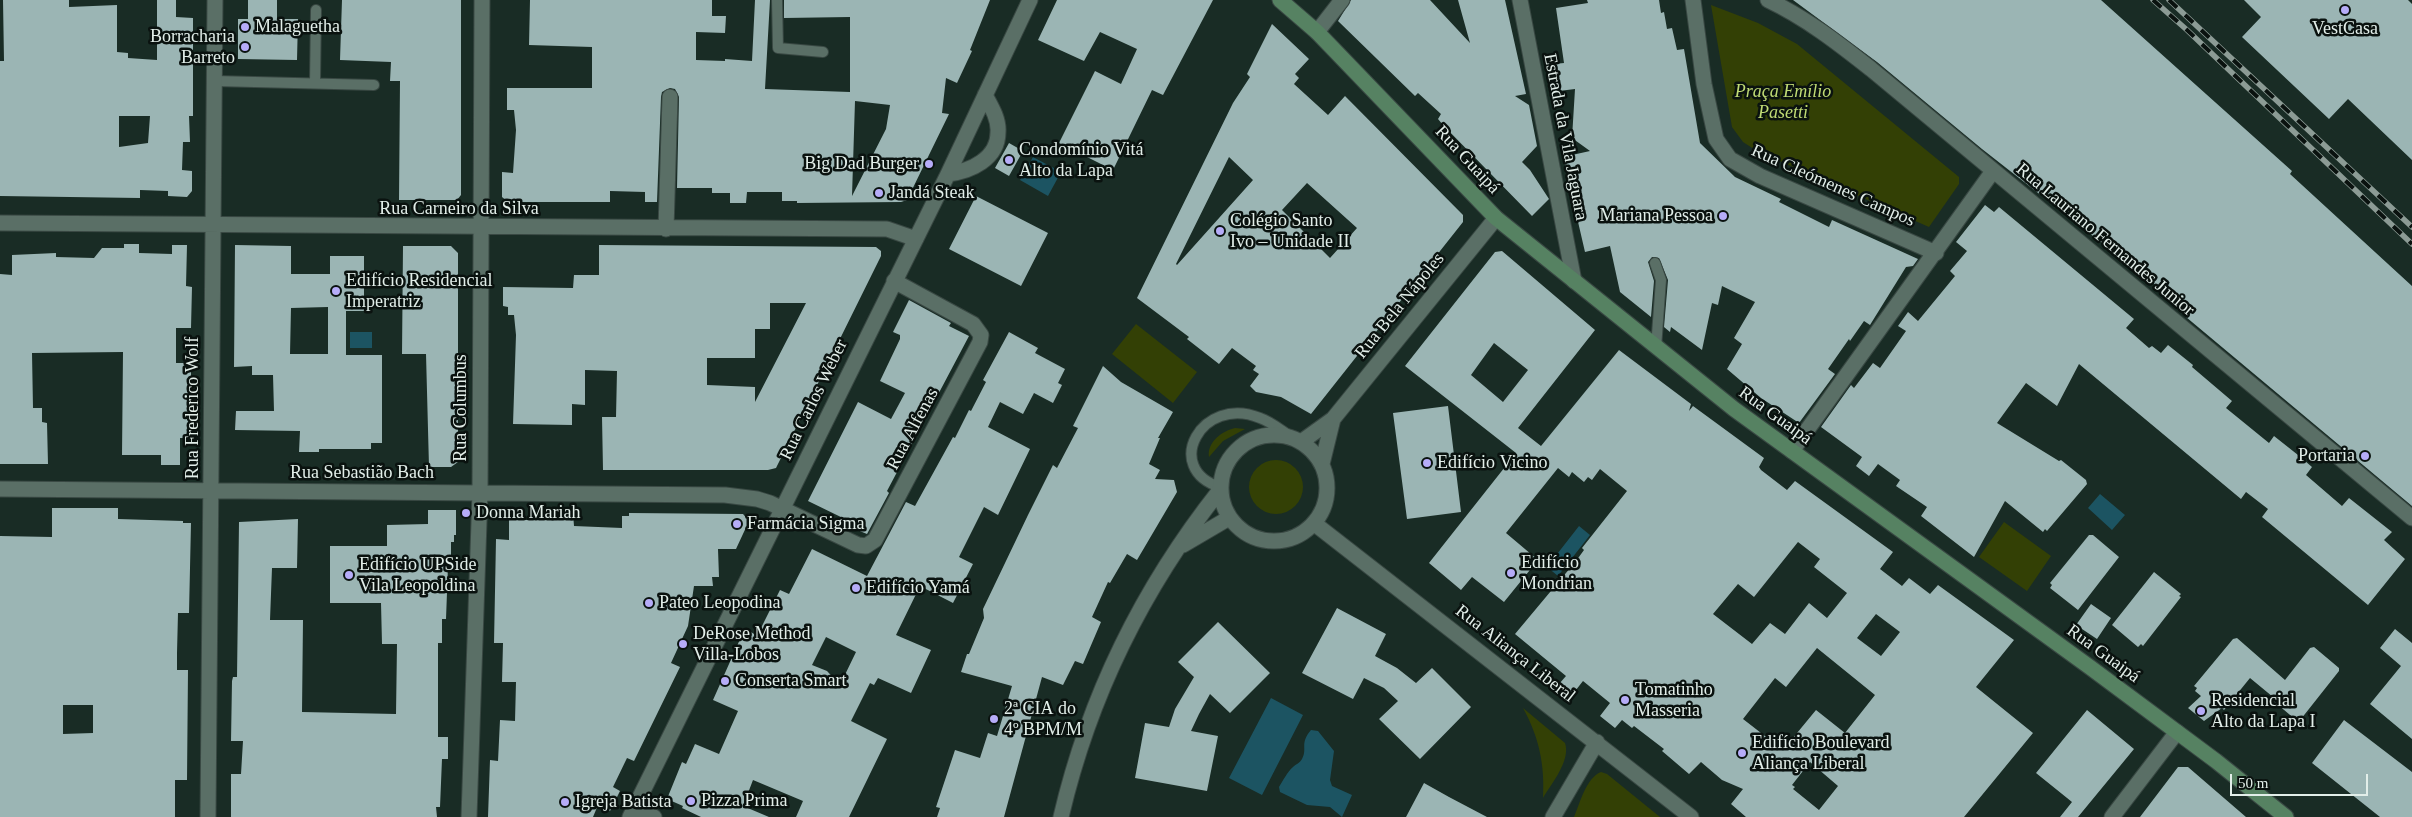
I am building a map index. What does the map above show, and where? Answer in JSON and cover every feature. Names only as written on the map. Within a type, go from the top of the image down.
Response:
[{"type":"main road","name":"Rua Guaipá","points":[[1280,0],[1317,32],[1496,218],[1656,348],[1734,410],[2177,732],[2286,817]]},
{"type":"street","name":"Rua Frederico Wolf","points":[[208,817],[216,0]]},
{"type":"street","name":"Rua Columbus","points":[[469,817],[480,492],[482,0]]},
{"type":"street","name":"Rua Carlos Weber","points":[[632,813],[948,174],[1030,0]]},
{"type":"street","points":[[1317,32],[1342,0]]},
{"type":"street","name":"Estrada da Vila Jaguara","points":[[1520,0],[1574,280]]},
{"type":"street","name":"Rua Cleómenes Campos","points":[[1693,0],[1704,84],[1716,139],[1730,159],[1760,176],[1936,253]]},
{"type":"street","name":"Rua Lauriano Fernandes Junior","points":[[1768,0],[1789,10],[1827,34],[2412,518]]},
{"type":"street","points":[[948,174],[964,172],[979,165],[995,145],[998,133],[997,121],[985,95]]},
{"type":"street","points":[[666,229],[670,98]]},
{"type":"street","points":[[1792,451],[1994,171]]},
{"type":"street","name":"Rua Bela Nápoles","points":[[1333,419],[1496,218]]},
{"type":"street","name":"Rua Carneiro da Silva","points":[[0,224],[887,229],[916,239]]},
{"type":"street","name":"Rua Alfenas","points":[[782,508],[858,545],[866,546],[875,540],[980,342],[981,335],[973,324],[894,282]]},
{"type":"street","points":[[1297,440],[1333,419]]},
{"type":"street","points":[[1322,464],[1333,419]]},
{"type":"street","points":[[1272,435],[1297,440],[1313,452],[1322,464],[1327,480],[1327,495],[1323,511],[1314,524],[1302,534],[1287,541],[1270,542],[1254,538],[1240,530],[1229,518],[1223,504],[1220,489],[1223,473],[1229,459],[1238,448],[1250,440],[1272,435]]},
{"type":"street","name":"Rua Sebastião Bach","points":[[0,489],[480,492],[725,496],[757,499],[782,508]]},
{"type":"street","points":[[1061,817],[1091,717],[1122,643],[1147,596],[1220,489]]},
{"type":"street","points":[[1178,548],[1229,518]]},
{"type":"street","name":"Rua Aliança Liberal","points":[[1314,524],[1597,742],[1691,817]]},
{"type":"street","points":[[2112,817],[2177,732]]},
{"type":"street","points":[[1553,817],[1597,742]]},
{"type":"street","points":[[632,813],[654,817]]},
{"type":"lane","points":[[777,0],[778,48],[822,52]]},
{"type":"lane","points":[[315,83],[316,10]]},
{"type":"lane","points":[[214,81],[374,85]]},
{"type":"lane","points":[[1655,263],[1660,280],[1656,348]]},
{"type":"lane","points":[[1220,489],[1200,478],[1195,468],[1192,453],[1192,444],[1200,430],[1217,416],[1245,414],[1261,418],[1297,440]]},
{"type":"green space","name":"Praça Emílio Pasetti","points":[[1711,5],[1758,23],[1797,44],[1959,177],[1959,184],[1929,227],[1757,151],[1743,142],[1732,127]]},
{"type":"green space","points":[[1136,324],[1197,372],[1173,403],[1112,354]]},
{"type":"green space","points":[[1235,428],[1245,429],[1223,441],[1209,457],[1210,447],[1216,438]]},
{"type":"green space","points":[[1271,460],[1281,460],[1291,464],[1299,472],[1303,487],[1299,502],[1291,510],[1281,514],[1271,514],[1261,510],[1253,502],[1249,492],[1249,482],[1253,472],[1261,464]]},
{"type":"green space","points":[[2004,522],[2051,556],[2027,591],[1979,557]]},
{"type":"green space","points":[[1523,708],[1565,743],[1566,750],[1563,764],[1543,798],[1543,774],[1540,752],[1529,719]]},
{"type":"green space","points":[[1601,772],[1607,774],[1660,817],[1574,817],[1587,785]]},
{"type":"water","points":[[1033,157],[1061,172],[1048,196],[1020,180]]},
{"type":"water","points":[[350,332],[372,332],[372,348],[350,348]]},
{"type":"water","points":[[2100,494],[2125,515],[2112,530],[2088,508]]},
{"type":"water","points":[[1579,526],[1590,535],[1558,576],[1547,567]]},
{"type":"water","points":[[1271,698],[1303,715],[1262,795],[1229,778]]},
{"type":"water","points":[[1311,730],[1318,731],[1334,751],[1330,780],[1332,786],[1352,795],[1342,817],[1330,807],[1307,805],[1280,792],[1279,787],[1287,774],[1300,762],[1304,755],[1304,742]]},
{"type":"building","points":[[3,0],[69,0],[69,7],[117,5],[117,52],[128,53],[128,58],[157,60],[157,0],[176,0],[176,17],[193,18],[193,116],[189,116],[190,142],[183,142],[182,170],[192,171],[192,191],[187,197],[168,196],[168,191],[140,190],[140,198],[0,196],[0,61],[4,61]],"holes":[[[119,116],[150,116],[148,143],[119,147]]]},
{"type":"building","points":[[248,0],[277,0],[277,19],[298,19],[297,60],[238,59],[238,19],[248,19]]},
{"type":"building","points":[[342,0],[461,0],[461,195],[457,200],[399,200],[400,81],[390,81],[391,62],[340,60]]},
{"type":"building","points":[[530,0],[712,0],[712,16],[726,16],[725,33],[696,32],[696,60],[725,61],[725,59],[752,61],[755,0],[770,0],[765,89],[850,92],[850,17],[784,18],[784,0],[990,0],[970,50],[972,51],[957,83],[946,78],[942,113],[949,114],[907,200],[901,202],[797,203],[797,201],[782,201],[782,192],[747,192],[746,203],[730,203],[730,193],[712,193],[712,188],[677,188],[679,97],[675,89],[670,88],[662,92],[661,97],[657,202],[645,202],[645,192],[610,191],[610,202],[508,202],[502,197],[502,172],[513,173],[516,130],[514,110],[507,110],[507,88],[592,88],[592,47],[529,45]],"holes":[[[855,101],[890,105],[886,129],[852,196]]]},
{"type":"building","points":[[1057,0],[1213,0],[1163,95],[1152,90],[1113,170],[1059,143],[1095,71],[1121,84],[1137,49],[1100,32],[1084,61],[1038,40]]},
{"type":"building","points":[[1351,0],[1430,0],[1470,43],[1458,0],[1505,0],[1526,94],[1515,96],[1529,105],[1537,146],[1522,162],[1530,170],[1549,199],[1532,216],[1443,125],[1438,119],[1441,114],[1418,93],[1415,96],[1338,21]]},
{"type":"building","points":[[1587,0],[1659,0],[1661,13],[1664,12],[1667,29],[1672,28],[1677,50],[1684,49],[1700,143],[1735,177],[1781,199],[1779,202],[1829,227],[1832,220],[1918,259],[1913,266],[1906,267],[1870,325],[1864,321],[1850,341],[1849,339],[1828,369],[1835,374],[1799,423],[1761,398],[1727,369],[1742,344],[1734,338],[1755,302],[1722,286],[1718,305],[1712,303],[1702,350],[1671,327],[1670,332],[1664,327],[1668,280],[1659,258],[1652,257],[1648,262],[1654,281],[1651,317],[1620,292],[1610,246],[1585,252],[1563,157],[1590,151],[1572,138],[1575,89],[1559,91],[1554,64],[1564,63],[1556,8],[1588,3]]},
{"type":"building","points":[[1793,0],[2101,0],[2292,171],[2290,174],[2412,286],[2412,506],[2186,317],[2190,312],[1982,149],[1877,62]]},
{"type":"building","points":[[2244,0],[2408,0],[2412,4],[2412,160],[2348,99],[2329,119],[2242,37],[2261,17]]},
{"type":"building","points":[[1272,24],[1309,59],[1295,74],[1299,78],[1294,84],[1328,115],[1345,96],[1463,215],[1463,222],[1311,414],[1281,397],[1256,392],[1250,386],[1259,374],[1253,370],[1256,366],[1232,348],[1219,364],[1187,339],[1189,337],[1137,298],[1233,103],[1250,77],[1247,74]],"holes":[[[1229,157],[1253,180],[1177,265],[1176,264]],[[1307,183],[1357,228],[1330,258],[1282,210]]]},
{"type":"building","name":"Condomínio Vitá Alto da Lapa","points":[[1009,143],[1023,151],[1009,176],[995,168]]},
{"type":"building","points":[[976,196],[1048,233],[1021,286],[949,249]]},
{"type":"building","points":[[1985,205],[1994,212],[1999,207],[2134,319],[2126,328],[2149,348],[2152,346],[2161,353],[2168,345],[2193,365],[2192,367],[2232,401],[2226,408],[2269,443],[2274,436],[2298,455],[2312,467],[2306,475],[2342,506],[2349,498],[2392,532],[2384,540],[2405,559],[2368,605],[2262,517],[2268,509],[2246,492],[2241,499],[2079,364],[2057,406],[2026,383],[1997,423],[2059,461],[2061,460],[2086,480],[2087,484],[2047,531],[2045,529],[2043,532],[2005,501],[1974,557],[1921,516],[1927,507],[1896,486],[1900,480],[1878,464],[1869,476],[1856,466],[1862,457],[1821,427],[1851,385],[1854,388],[1873,363],[1880,368],[1906,331],[1898,326],[1908,312],[1918,321],[1955,276],[1950,271],[1967,251],[1956,242]]},
{"type":"building","points":[[124,244],[139,244],[139,253],[172,254],[172,245],[187,245],[186,286],[192,287],[191,328],[176,328],[176,363],[191,363],[191,405],[189,438],[180,438],[180,465],[161,465],[161,455],[122,455],[123,352],[32,353],[33,408],[42,408],[42,422],[47,423],[48,464],[0,464],[0,274],[12,275],[12,255],[56,253],[56,257],[94,258],[102,248],[124,248]]},
{"type":"building","points":[[235,245],[291,246],[291,274],[330,274],[330,256],[364,256],[364,311],[346,311],[346,355],[382,355],[382,443],[371,443],[371,449],[319,449],[319,452],[299,452],[300,431],[235,430],[236,411],[274,411],[273,375],[252,375],[252,366],[234,367]],"holes":[[[328,307],[328,354],[290,354],[291,308]]]},
{"type":"building","points":[[599,245],[876,247],[881,251],[881,256],[776,468],[768,470],[603,470],[602,417],[616,417],[617,371],[585,370],[585,405],[572,404],[572,425],[513,424],[516,335],[514,315],[508,315],[508,307],[503,306],[503,287],[573,288],[574,275],[599,275]],"holes":[[[770,303],[806,303],[755,402],[755,387],[707,385],[707,358],[755,358],[755,329],[770,329]]]},
{"type":"building","points":[[403,246],[451,246],[458,253],[458,462],[451,467],[429,467],[426,354],[402,354]]},
{"type":"building","points":[[1502,251],[1595,330],[1518,428],[1541,446],[1619,350],[1691,404],[1689,411],[1693,406],[1764,458],[1759,467],[1761,470],[1787,490],[1795,481],[1893,552],[1880,569],[1902,586],[1909,578],[1930,594],[1938,585],[2014,640],[1976,687],[2033,733],[1964,817],[1746,817],[1731,804],[1743,789],[1722,780],[1701,762],[1689,774],[1662,751],[1664,749],[1634,726],[1632,728],[1622,720],[1615,728],[1600,716],[1610,703],[1583,681],[1572,695],[1559,684],[1566,676],[1515,634],[1576,561],[1584,550],[1582,548],[1627,491],[1600,469],[1592,480],[1588,477],[1584,482],[1572,472],[1569,477],[1558,468],[1506,533],[1538,560],[1504,602],[1472,577],[1461,590],[1429,563],[1516,453],[1405,366],[1495,252]],"holes":[[[1494,343],[1528,370],[1503,402],[1471,375]],[[1798,542],[1820,559],[1814,567],[1847,593],[1827,618],[1809,603],[1785,634],[1770,623],[1752,644],[1713,614],[1738,584],[1754,597]],[[1876,614],[1900,632],[1881,656],[1857,638]],[[1817,648],[1875,695],[1845,733],[1816,710],[1783,750],[1743,719],[1775,678],[1786,687]],[[1810,762],[1838,786],[1819,810],[1793,789],[1795,787],[1792,785]]]},
{"type":"building","points":[[909,300],[951,323],[949,326],[969,336],[887,491],[889,493],[867,534],[845,525],[847,520],[808,501],[858,402],[891,419],[905,393],[880,381],[900,339],[900,335],[893,332]]},
{"type":"building","points":[[1009,332],[1038,348],[1035,353],[1065,369],[1058,383],[1062,385],[1053,403],[1034,393],[1023,414],[1000,402],[988,427],[1030,449],[998,515],[984,507],[959,557],[973,564],[953,603],[920,586],[896,635],[931,650],[911,693],[878,678],[874,685],[870,683],[851,721],[887,739],[849,817],[796,817],[803,801],[753,780],[743,806],[769,817],[701,817],[667,799],[682,762],[686,764],[695,744],[719,754],[738,711],[713,700],[745,628],[757,636],[780,590],[789,594],[812,549],[867,576],[906,502],[915,506],[953,437],[955,438],[969,410],[971,411],[986,382],[983,380]],"holes":[[[826,637],[856,652],[840,685],[827,671],[812,665]]]},
{"type":"building","points":[[1103,366],[1121,382],[1173,412],[1158,438],[1160,438],[1149,464],[1160,470],[1155,479],[1174,480],[1177,492],[1137,560],[1127,554],[1110,583],[1108,582],[1092,617],[1101,622],[1083,664],[1075,661],[1063,685],[1042,677],[1004,817],[937,817],[940,808],[936,807],[955,750],[980,758],[988,733],[997,736],[1012,686],[961,672],[967,654],[969,654],[984,618],[983,609],[1053,465],[1057,468],[1078,428],[1073,426]]},
{"type":"building","name":"Edifício Vicino","points":[[1448,406],[1461,512],[1407,519],[1393,413]]},
{"type":"building","points":[[52,508],[118,508],[118,519],[183,521],[183,523],[191,523],[189,613],[178,613],[177,653],[177,670],[188,670],[187,780],[175,780],[175,817],[0,817],[0,536],[52,537]],"holes":[[[63,705],[93,705],[93,733],[63,734]]]},
{"type":"building","points":[[428,510],[456,510],[456,535],[454,535],[454,542],[451,542],[451,566],[448,566],[446,619],[442,619],[442,643],[438,643],[438,737],[448,737],[448,759],[442,759],[440,807],[436,807],[437,817],[231,817],[231,774],[241,774],[243,741],[231,741],[232,681],[233,677],[237,677],[239,522],[298,519],[297,568],[272,568],[270,620],[303,620],[302,712],[396,714],[397,644],[382,644],[381,603],[330,603],[330,546],[387,546],[387,525],[428,524]]},
{"type":"building","points":[[558,513],[573,513],[574,526],[622,528],[622,516],[629,516],[629,513],[743,514],[749,521],[736,549],[718,549],[719,577],[712,577],[713,586],[694,586],[688,626],[671,663],[680,667],[634,761],[627,758],[613,787],[620,791],[610,811],[598,805],[593,817],[488,817],[490,760],[498,761],[500,720],[515,721],[516,682],[502,682],[503,643],[494,643],[496,539],[509,540],[509,520],[558,520]]},
{"type":"building","points":[[2089,535],[2093,535],[2119,557],[2078,610],[2050,588],[2052,585],[2050,583]]},
{"type":"building","points":[[2154,572],[2181,594],[2179,596],[2181,597],[2143,646],[2141,644],[2138,647],[2112,625]]},
{"type":"building","points":[[2091,604],[2111,618],[2097,639],[2076,625]]},
{"type":"building","points":[[1337,608],[1386,634],[1375,656],[1397,668],[1416,683],[1432,668],[1471,707],[1420,759],[1379,719],[1398,701],[1384,688],[1364,678],[1353,699],[1302,673]]},
{"type":"building","points":[[1218,622],[1270,673],[1230,713],[1210,694],[1199,714],[1191,731],[1218,736],[1207,791],[1135,778],[1145,723],[1169,727],[1175,709],[1194,677],[1178,662]]},
{"type":"building","points":[[2395,629],[2412,643],[2412,739],[2370,704],[2401,666],[2380,648]]},
{"type":"building","points":[[2237,638],[2285,680],[2310,648],[2314,647],[2339,668],[2339,671],[2301,719],[2299,717],[2296,720],[2250,678],[2224,710],[2222,708],[2204,721],[2188,708],[2201,696],[2195,691],[2197,688],[2194,686],[2233,639]]},
{"type":"building","points":[[2087,710],[2134,749],[2078,817],[2060,817],[2072,802],[2036,773]]},
{"type":"building","points":[[2344,720],[2412,772],[2412,817],[2380,817],[2312,763]]},
{"type":"building","points":[[2178,767],[2188,767],[2246,817],[2140,817]]},
{"type":"building","points":[[1424,783],[1449,797],[1487,817],[1406,817]]},
{"type":"railway","points":[[2153,0],[2412,244]]},
{"type":"railway","points":[[2169,0],[2412,227]]},
{"type":"place","name":"VestCasa","points":[[2345,10]]},
{"type":"place","name":"Malaguetha","points":[[245,27]]},
{"type":"place","name":"Borracharia Barreto","points":[[245,47]]},
{"type":"place","name":"Condomínio Vitá Alto da Lapa","points":[[1009,160]]},
{"type":"place","name":"Big Dad Burger","points":[[929,164]]},
{"type":"place","name":"Jandá Steak","points":[[879,193]]},
{"type":"place","name":"Mariana Pessoa","points":[[1723,216]]},
{"type":"place","name":"Colégio Santo Ivo – Unidade II","points":[[1220,231]]},
{"type":"place","name":"Edifício Residencial Imperatriz","points":[[336,291]]},
{"type":"place","name":"Portaria","points":[[2365,456]]},
{"type":"place","name":"Edifício Vicino","points":[[1427,463]]},
{"type":"place","name":"Donna Mariah","points":[[466,513]]},
{"type":"place","name":"Farmácia Sigma","points":[[737,524]]},
{"type":"place","name":"Edifício Mondrian","points":[[1511,573]]},
{"type":"place","name":"Edifício UPSide Vila Leopoldina","points":[[349,575]]},
{"type":"place","name":"Edifício Yamá","points":[[856,588]]},
{"type":"place","name":"Pateo Leopodina","points":[[649,603]]},
{"type":"place","name":"DeRose Method Villa-Lobos","points":[[683,644]]},
{"type":"place","name":"Conserta Smart","points":[[725,681]]},
{"type":"place","name":"Tomatinho Masseria","points":[[1625,700]]},
{"type":"place","name":"Residencial Alto da Lapa I","points":[[2201,711]]},
{"type":"place","name":"2ª CIA do 4º BPM/M","points":[[994,719]]},
{"type":"place","name":"Edifício Boulevard Aliança Liberal","points":[[1742,753]]},
{"type":"place","name":"Pizza Prima","points":[[691,801]]},
{"type":"place","name":"Igreja Batista","points":[[565,802]]}]
